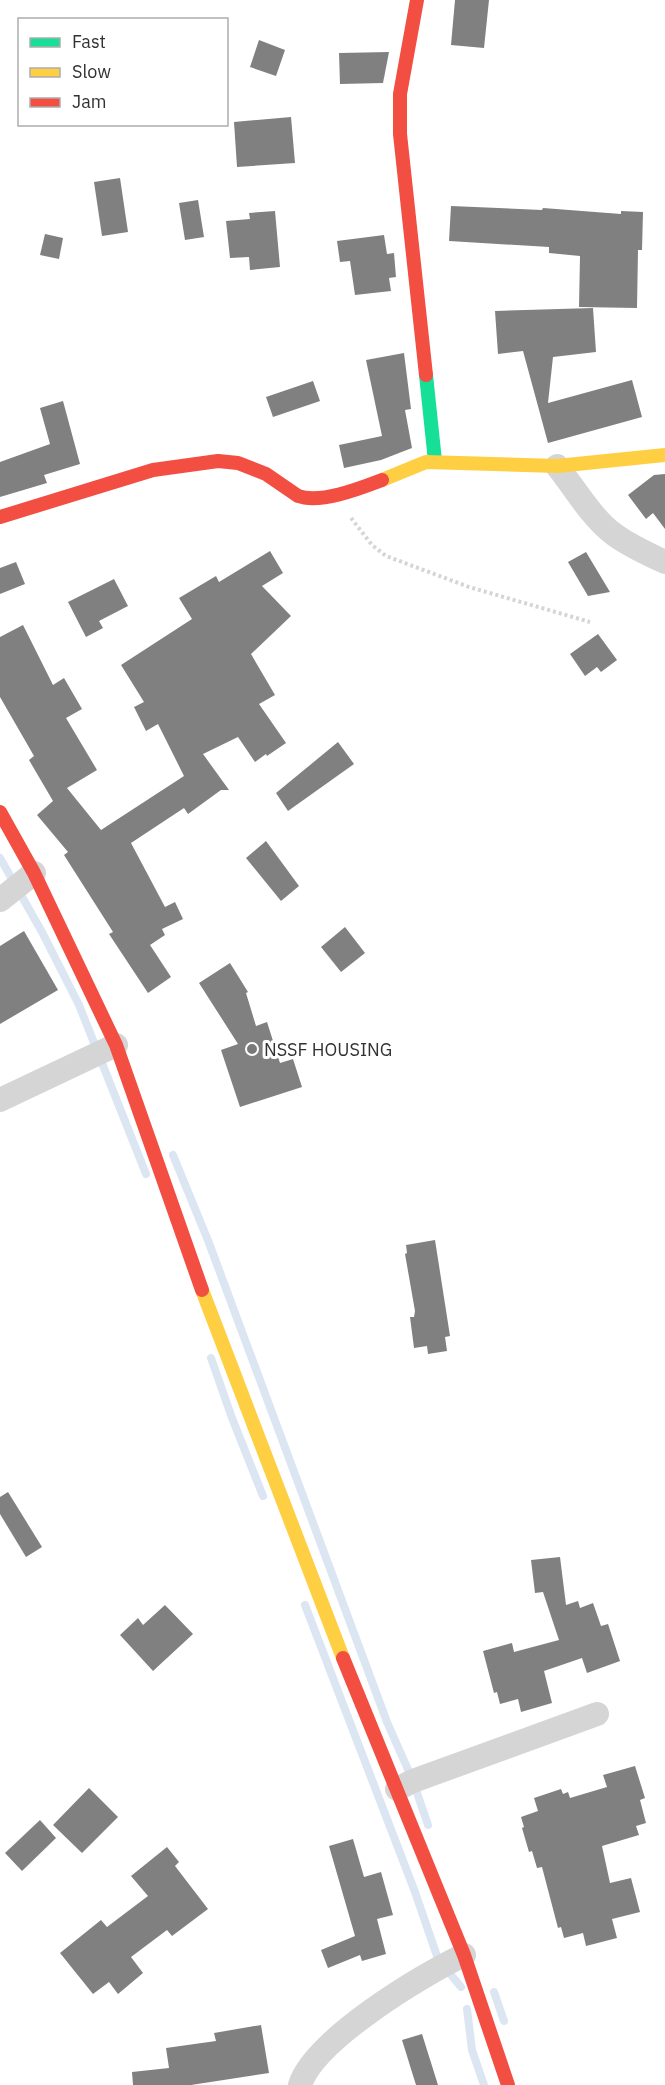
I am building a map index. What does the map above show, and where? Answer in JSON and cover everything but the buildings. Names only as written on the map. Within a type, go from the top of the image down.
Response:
[{"type":"main road","points":[[417,0],[400,94],[400,134],[435,461]]},
{"type":"main road","points":[[0,517],[153,470],[218,460],[266,474],[301,497],[336,495],[374,483],[426,462],[557,466],[665,455]]},
{"type":"main road","points":[[0,812],[34,873],[116,1045],[199,1281],[326,1616],[464,1955],[508,2085]]},
{"type":"street","points":[[557,466],[613,534],[665,562]]},
{"type":"street","points":[[0,900],[34,873]]},
{"type":"street","points":[[0,1100],[116,1045]]},
{"type":"street","points":[[397,1789],[597,1714]]},
{"type":"street","points":[[300,2085],[309,2067],[357,2021],[433,1971],[464,1955]]},
{"type":"path","points":[[336,495],[366,539],[386,556],[470,587],[590,622]]},
{"type":"waterway","points":[[0,858],[42,932],[79,1005],[146,1174]]},
{"type":"waterway","points":[[173,1155],[209,1243],[387,1722],[413,1781],[428,1825]]},
{"type":"waterway","points":[[211,1358],[263,1496]]},
{"type":"waterway","points":[[305,1605],[415,1892],[438,1959],[461,1987]]},
{"type":"waterway","points":[[494,1992],[504,2021]]},
{"type":"waterway","points":[[467,2009],[472,2050],[484,2085]]},
{"type":"traffic: fast","points":[[426,375],[435,461]]},
{"type":"traffic: slow","points":[[382,480],[426,462],[557,466],[665,455]]},
{"type":"traffic: slow","points":[[202,1290],[343,1658]]},
{"type":"traffic: jam","points":[[417,0],[400,94],[400,134],[426,375]]},
{"type":"traffic: jam","points":[[0,517],[153,470],[218,461],[238,463],[266,474],[298,496],[307,498],[329,497],[382,480]]},
{"type":"traffic: jam","points":[[0,812],[34,873],[116,1045],[202,1290]]},
{"type":"traffic: jam","points":[[343,1658],[464,1955],[508,2085]]},
{"type":"place","name":"NSSF HOUSING","points":[[252,1049]]}]
